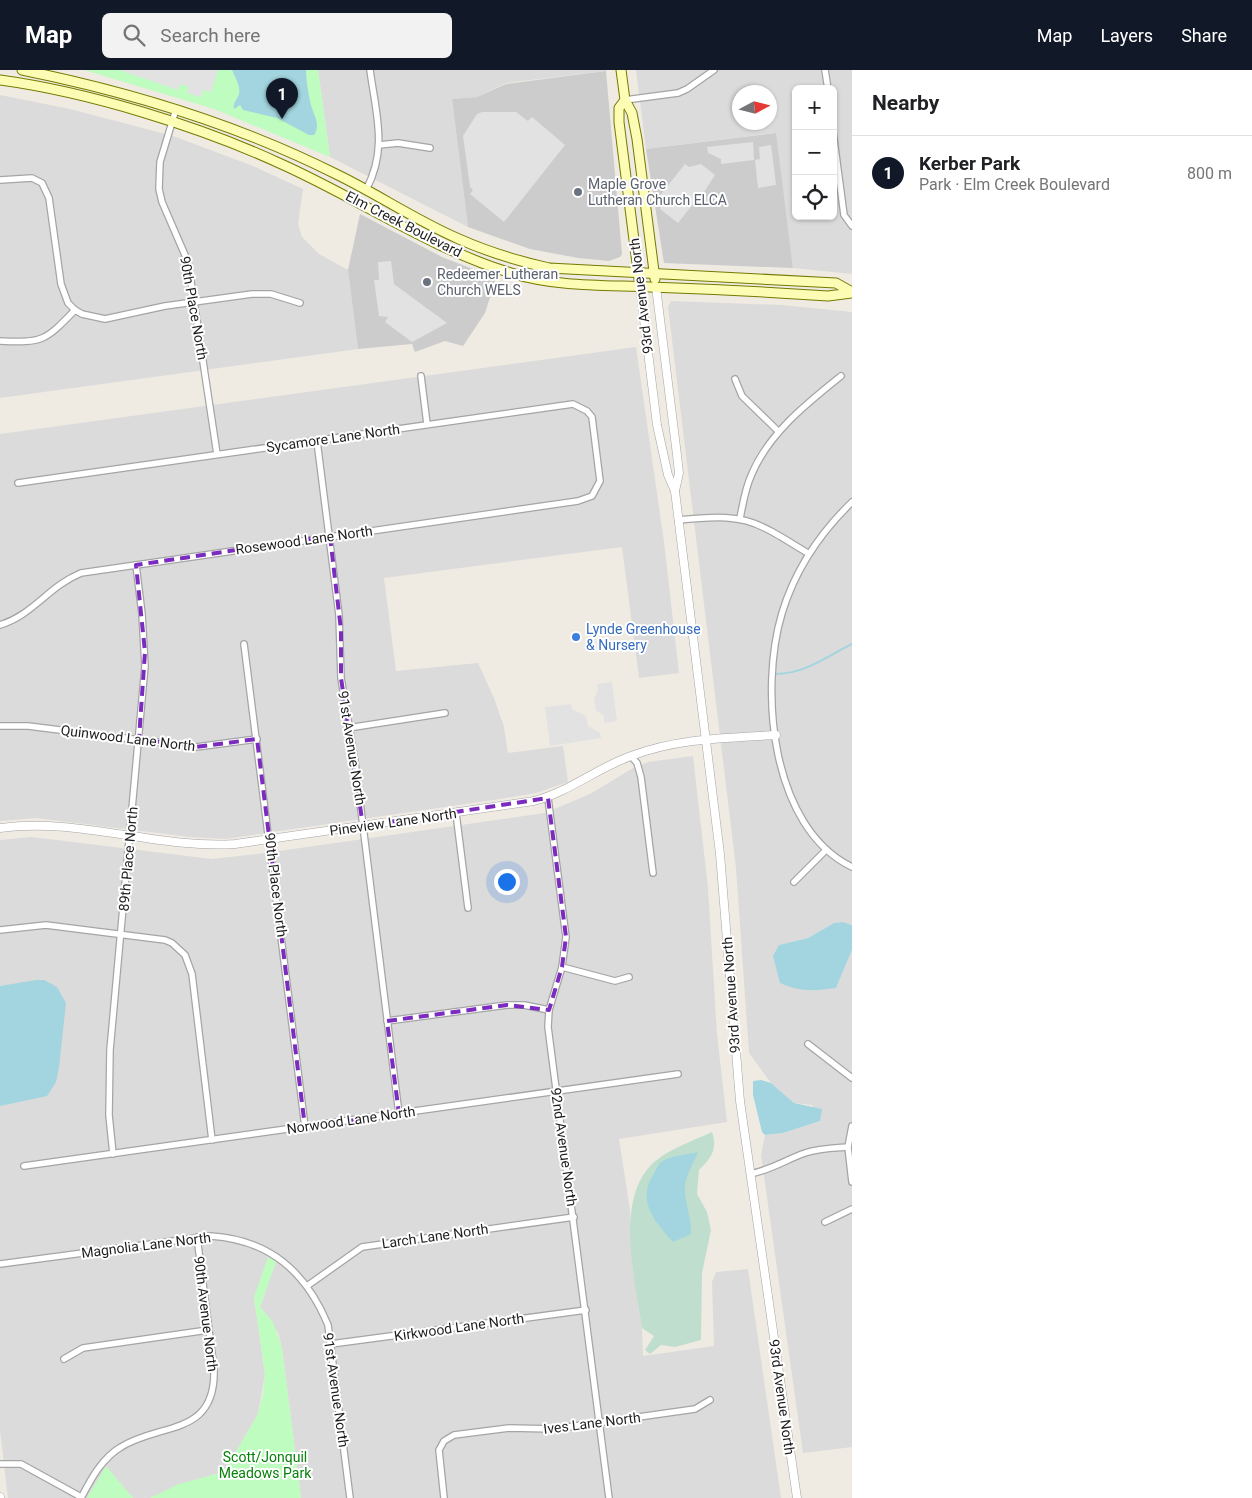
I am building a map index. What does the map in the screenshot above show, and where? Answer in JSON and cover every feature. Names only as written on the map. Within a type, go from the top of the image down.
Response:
[{"type":"main road","name":"Elm Creek Boulevard","points":[[22,70],[121,92],[176,109],[262,140],[366,190],[458,239],[518,261],[549,268],[836,283],[852,293]]},
{"type":"main road","name":"93rd Avenue North","points":[[621,70],[625,100],[632,113],[656,287]]},
{"type":"main road","name":"Elm Creek Boulevard","points":[[0,80],[75,95],[171,122],[278,162],[429,239],[512,274],[598,286],[656,287],[828,296],[852,293]]},
{"type":"main road","name":"93rd Avenue North","points":[[625,100],[619,108],[619,122],[640,287]]},
{"type":"street","points":[[366,190],[377,166],[379,145],[370,70]]},
{"type":"street","points":[[625,100],[678,93],[687,90],[714,70]]},
{"type":"street","points":[[825,70],[827,85]]},
{"type":"street","name":"90th Place North","points":[[176,109],[160,162],[159,189],[162,202],[188,262],[217,454]]},
{"type":"street","points":[[379,145],[398,143],[430,148]]},
{"type":"street","points":[[837,162],[844,214],[846,220],[852,226]]},
{"type":"street","points":[[0,180],[26,177],[42,183],[49,198],[61,284],[68,303],[75,310],[90,318],[105,319],[195,302],[263,293],[300,304]]},
{"type":"street","name":"93rd Avenue North","points":[[640,287],[657,425],[668,475],[675,491],[720,854],[736,1060],[750,1174],[797,1498]]},
{"type":"street","name":"93rd Avenue North","points":[[656,287],[679,473],[675,491]]},
{"type":"street","points":[[0,340],[37,341],[47,337],[75,310]]},
{"type":"street","points":[[420,376],[428,424]]},
{"type":"street","points":[[740,518],[750,477],[778,431],[841,376]]},
{"type":"street","points":[[735,379],[742,396],[778,431]]},
{"type":"street","name":"Sycamore Lane North","points":[[18,483],[566,404],[580,406],[592,418],[600,468]]},
{"type":"street","name":"91st Avenue North","points":[[317,441],[341,630],[341,678],[363,826],[399,1114]]},
{"type":"street","name":"Rosewood Lane North","points":[[0,625],[25,613],[66,579],[96,570],[584,500],[592,496],[598,489],[600,468]]},
{"type":"street","points":[[852,502],[838,516],[809,554],[789,593],[777,634],[772,677],[776,735],[783,774],[791,798],[804,821],[826,850],[852,867]]},
{"type":"street","points":[[678,520],[712,516],[740,518],[768,528],[809,554]]},
{"type":"street","name":"89th Place North","points":[[114,1154],[109,1086],[121,933],[140,740],[145,652],[136,565]]},
{"type":"street","name":"90th Place North","points":[[244,644],[306,1127]]},
{"type":"street","points":[[348,728],[445,713]]},
{"type":"street","name":"Quinwood Lane North","points":[[0,726],[28,726],[196,747],[257,739]]},
{"type":"street","name":"Pineview Lane North","points":[[0,828],[50,826],[214,846],[456,813],[548,798],[631,756],[674,743],[776,735]]},
{"type":"street","points":[[631,756],[641,777],[653,873]]},
{"type":"street","name":"92nd Avenue North","points":[[548,798],[566,937],[562,967],[549,1010],[548,1027],[601,1423],[609,1498]]},
{"type":"street","points":[[456,813],[468,908]]},
{"type":"street","points":[[794,882],[826,850]]},
{"type":"street","points":[[0,930],[46,925],[121,933],[156,938],[172,943],[190,964],[212,1140]]},
{"type":"street","points":[[562,967],[615,981],[630,977]]},
{"type":"street","points":[[387,1021],[507,1005],[524,1004],[549,1010]]},
{"type":"street","points":[[808,1044],[852,1078]]},
{"type":"street","name":"Norwood Lane North","points":[[24,1166],[678,1074]]},
{"type":"street","points":[[852,1126],[848,1148],[852,1182]]},
{"type":"street","points":[[750,1174],[770,1170],[793,1158],[821,1148],[848,1148]]},
{"type":"street","points":[[825,1222],[852,1209]]},
{"type":"street","name":"Larch Lane North","points":[[307,1286],[362,1247],[574,1217]]},
{"type":"street","name":"Magnolia Lane North","points":[[0,1264],[197,1237],[226,1237],[260,1247],[280,1259],[307,1286]]},
{"type":"street","name":"90th Avenue North","points":[[81,1498],[101,1464],[119,1448],[129,1441],[181,1426],[201,1413],[212,1392],[214,1381],[197,1237]]},
{"type":"street","name":"91st Avenue North","points":[[307,1286],[325,1318],[331,1344],[350,1498]]},
{"type":"street","name":"Kirkwood Lane North","points":[[331,1344],[586,1310]]},
{"type":"street","points":[[64,1359],[83,1348],[208,1330]]},
{"type":"street","name":"Ives Lane North","points":[[444,1498],[438,1455],[444,1441],[454,1435],[495,1430],[554,1430],[695,1409],[710,1400]]},
{"type":"street","points":[[0,1464],[21,1464],[81,1498]]},
{"type":"highlighted area","points":[[330,536],[341,630],[341,678],[363,826],[548,798],[566,937],[562,967],[549,1010],[507,1005],[387,1021],[399,1114],[305,1127],[257,739],[196,747],[139,739],[145,652],[136,565]]},
{"type":"shaded area","points":[[119,70],[218,70],[211,92],[203,90],[201,97],[187,93],[189,87],[180,84],[178,90]]},
{"type":"shaded area","points":[[318,70],[606,71],[506,83],[477,97],[452,99],[468,227],[330,157]]},
{"type":"shaded area","points":[[636,70],[852,70],[852,274],[793,268],[775,133],[646,149]]},
{"type":"shaded area","points":[[606,71],[622,254],[620,257],[609,261],[578,258],[530,249],[468,227],[452,99],[477,97],[506,84]]},
{"type":"shaded area","points":[[0,95],[70,109],[173,136],[253,166],[303,189],[298,224],[302,237],[319,254],[348,270],[358,349],[0,398]]},
{"type":"shaded area","points":[[482,112],[516,112],[528,121],[532,117],[565,145],[504,222],[470,194],[473,190],[470,187],[463,136],[477,114]]},
{"type":"shaded area","points":[[776,133],[793,268],[664,263],[646,149]]},
{"type":"shaded area","points":[[753,142],[754,160],[721,164],[721,159],[708,153],[707,147]]},
{"type":"shaded area","points":[[771,145],[776,185],[758,188],[755,160],[760,159],[759,147]]},
{"type":"shaded area","points":[[685,164],[689,167],[701,164],[715,175],[697,203],[693,204],[678,223],[660,209],[663,203],[658,198]]},
{"type":"shaded area","points":[[360,214],[442,257],[496,278],[485,313],[463,346],[445,341],[415,352],[412,344],[358,349],[348,270]]},
{"type":"shaded area","points":[[391,261],[394,284],[447,323],[412,342],[385,322],[388,317],[379,316],[374,280],[379,280],[378,262]]},
{"type":"shaded area","points":[[671,301],[781,305],[852,312],[852,925],[843,922],[834,923],[808,938],[779,945],[836,988],[852,950],[852,1447],[803,1453],[761,1155],[765,1135],[783,1133],[820,1121],[812,1105],[794,1103],[771,1083],[749,1053],[736,868],[668,307]]},
{"type":"shaded area","points":[[636,347],[664,542],[679,673],[639,678],[622,547],[384,578],[396,671],[478,663],[494,698],[504,727],[508,753],[563,746],[568,782],[536,793],[500,799],[225,839],[190,837],[36,818],[0,821],[0,434]]},
{"type":"shaded area","points":[[612,682],[617,721],[604,723],[604,716],[596,710],[594,699],[598,690],[597,684]]},
{"type":"shaded area","points":[[571,704],[572,709],[586,716],[588,726],[600,733],[601,738],[550,746],[545,707]]},
{"type":"shaded area","points":[[693,756],[708,888],[717,1034],[727,1122],[619,1139],[630,1210],[633,1271],[642,1328],[643,1356],[714,1346],[712,1282],[716,1272],[748,1269],[781,1498],[301,1498],[282,1348],[278,1333],[260,1307],[276,1262],[254,1297],[265,1374],[258,1414],[224,1472],[194,1480],[150,1498],[133,1498],[106,1467],[87,1498],[8,1498],[0,1431],[0,840],[32,837],[212,859],[265,853],[545,813],[590,794],[633,768],[648,762]]},
{"type":"green space","points":[[84,70],[318,70],[330,157],[214,109]]},
{"type":"green space","points":[[712,1132],[714,1149],[707,1162],[699,1170],[697,1194],[707,1212],[711,1230],[702,1273],[701,1340],[675,1347],[661,1345],[650,1354],[645,1350],[654,1336],[642,1328],[632,1266],[630,1220],[633,1199],[640,1181],[651,1165],[672,1150]]},
{"type":"green space","name":"Scott/Jonquil Meadows Park","points":[[268,1257],[276,1262],[260,1307],[273,1322],[282,1348],[301,1498],[150,1498],[179,1484],[224,1472],[258,1414],[265,1374],[254,1297]]},
{"type":"green space","points":[[106,1466],[133,1498],[87,1498]]},
{"type":"water","points":[[232,70],[306,70],[310,101],[317,123],[314,135],[309,135],[277,118],[243,110],[240,105],[234,109],[239,88]]},
{"type":"water","points":[[843,922],[852,925],[852,950],[836,988],[807,990],[780,983],[773,956],[779,945],[808,938],[834,923]]},
{"type":"water","points":[[44,980],[57,987],[66,1003],[56,1082],[47,1096],[0,1106],[0,986]]},
{"type":"water","points":[[761,1080],[771,1083],[794,1103],[822,1109],[820,1121],[783,1133],[765,1135],[762,1132],[753,1095],[753,1081]]},
{"type":"water","points":[[698,1152],[688,1173],[685,1186],[691,1234],[673,1242],[650,1212],[647,1195],[648,1186],[658,1166],[664,1160]]},
{"type":"waterway","points":[[777,674],[797,671],[852,644]]},
{"type":"place","name":"Kerber Park","points":[[282,119]]},
{"type":"place","name":"Maple Grove Lutheran Church ELCA","points":[[578,192]]},
{"type":"place","name":"Redeemer Lutheran Church WELS","points":[[427,282]]},
{"type":"place","name":"Lynde Greenhouse & Nursery","points":[[576,637]]}]
